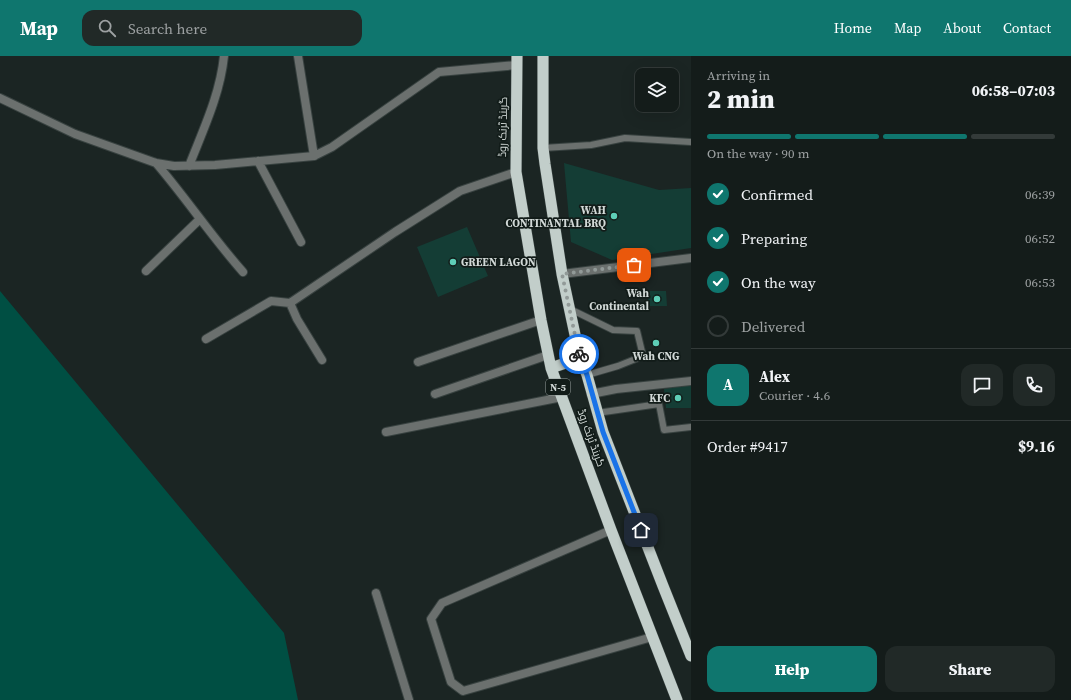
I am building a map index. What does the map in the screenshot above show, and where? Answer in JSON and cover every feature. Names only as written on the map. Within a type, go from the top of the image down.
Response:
[{"type":"highway","name":"گرینڈ ٹرنک روڈ","points":[[543,56],[543,148],[552,219],[568,308],[580,358],[587,375],[591,394],[603,432],[691,656]]},
{"type":"highway","name":"گرینڈ ٹرنک روڈ","points":[[517,61],[516,172],[540,320],[551,368],[611,530],[677,700]]},
{"type":"highway","points":[[551,368],[580,358]]},
{"type":"street","points":[[189,166],[214,100],[222,72],[224,56]]},
{"type":"street","points":[[298,56],[314,156]]},
{"type":"street","points":[[0,98],[75,134],[156,163],[174,166],[189,166],[314,156],[332,147],[439,72],[517,61]]},
{"type":"street","points":[[258,161],[301,242]]},
{"type":"street","points":[[156,163],[222,248],[243,272]]},
{"type":"street","points":[[206,339],[271,301],[290,303],[395,232],[460,191],[516,172]]},
{"type":"street","points":[[146,271],[200,219]]},
{"type":"street","points":[[562,274],[691,258]]},
{"type":"street","points":[[290,303],[297,319],[322,360]]},
{"type":"street","points":[[418,362],[540,320]]},
{"type":"street","points":[[435,394],[548,355]]},
{"type":"street","points":[[591,394],[616,389],[691,381]]},
{"type":"street","points":[[386,432],[562,397]]},
{"type":"street","points":[[611,530],[442,603],[431,620],[451,682],[463,691],[652,637]]},
{"type":"street","points":[[376,593],[409,700]]},
{"type":"lane","points":[[543,148],[591,145],[625,138],[691,142]]},
{"type":"lane","points":[[568,308],[613,330],[637,331],[643,356],[618,366],[587,375]]},
{"type":"lane","points":[[597,413],[659,404],[664,430],[691,427]]},
{"type":"green space","points":[[0,291],[284,633],[298,700],[0,700]]},
{"type":"building","name":"WAH CONTINANTAL BRQ","points":[[564,163],[659,190],[691,188],[691,248],[612,260],[571,242]]},
{"type":"building","name":"GREEN LAGON","points":[[467,227],[488,276],[438,297],[417,247]]},
{"type":"building","name":"Wah Continental","points":[[648,291],[666,291],[667,306],[648,306]]},
{"type":"building","name":"KFC","points":[[691,384],[691,408],[666,408],[664,389]]},
{"type":"way so far","points":[[579,354],[562,274],[634,265]]},
{"type":"place","name":"WAH CONTINANTAL BRQ","points":[[614,216]]},
{"type":"place","name":"GREEN LAGON","points":[[453,262]]},
{"type":"place","name":"Wah Continental","points":[[657,299]]},
{"type":"place","name":"Wah CNG","points":[[656,343]]},
{"type":"place","name":"KFC","points":[[678,398]]},
{"type":"route","points":[[579,354],[587,375],[591,394],[603,432],[641,530]]}]
